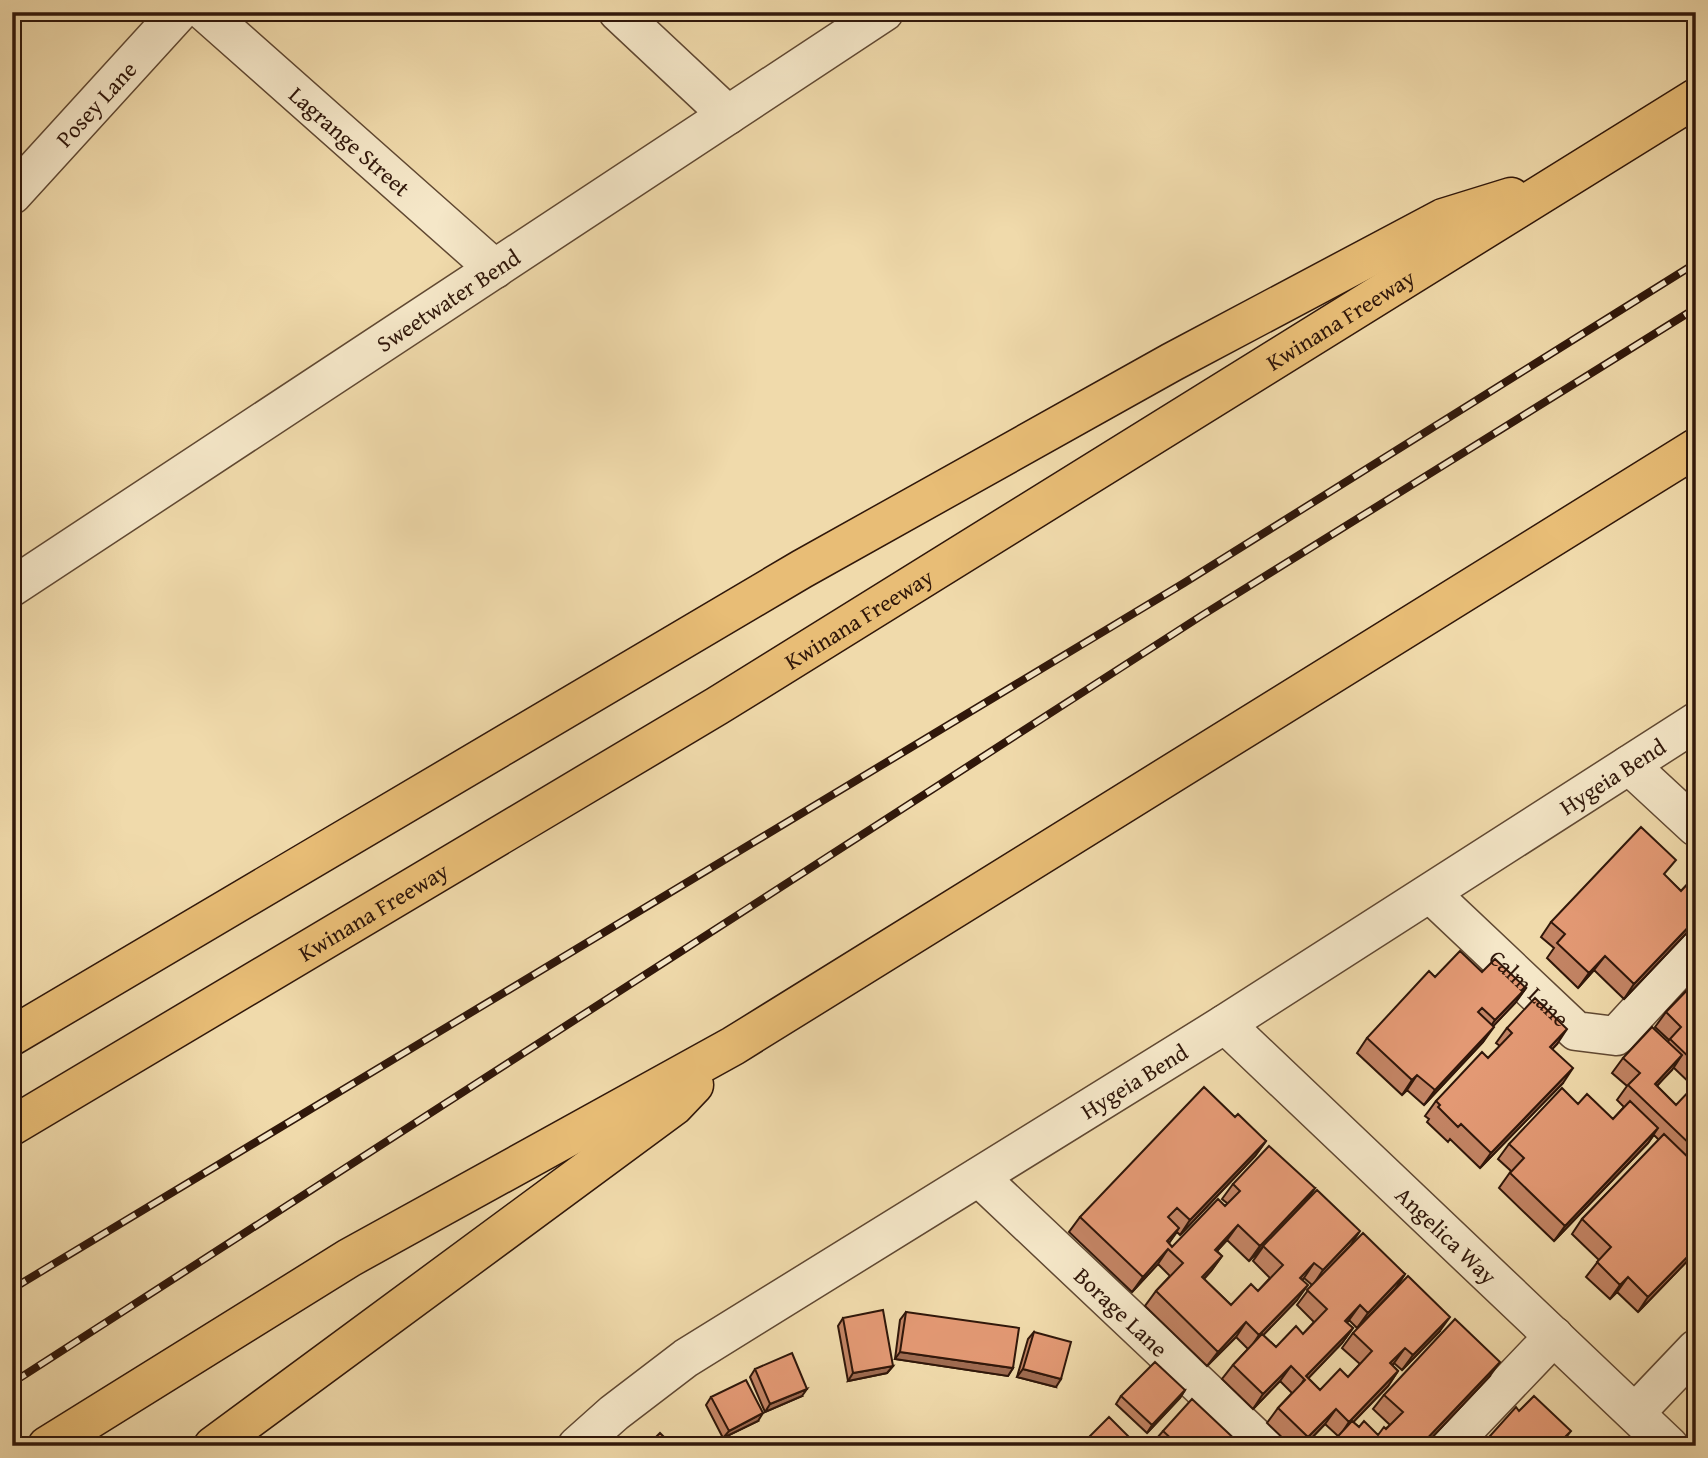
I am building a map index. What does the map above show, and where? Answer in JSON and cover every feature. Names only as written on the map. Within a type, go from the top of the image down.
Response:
[{"type":"highway","name":"Kwinana Freeway","points":[[12,1126],[717,706],[1696,98]]},
{"type":"highway","points":[[12,1036],[802,569],[1160,369],[1443,218],[1560,182]]},
{"type":"highway","points":[[47,1446],[349,1258],[733,1046],[1696,448]]},
{"type":"highway","points":[[213,1446],[674,1106],[733,1046]]},
{"type":"street","name":"Posey Lane","points":[[12,195],[179,12]]},
{"type":"street","name":"Lagrange Street","points":[[205,12],[495,269]]},
{"type":"street","points":[[618,12],[728,115]]},
{"type":"street","name":"Sweetwater Bend","points":[[12,587],[884,12]]},
{"type":"street","name":"Hygeia Bend","points":[[577,1446],[614,1413],[687,1358],[1225,1024],[1696,722]]},
{"type":"street","points":[[1629,765],[1696,827]]},
{"type":"street","name":"Calm Lane","points":[[1431,894],[1576,1031],[1616,1036],[1696,949]]},
{"type":"street","name":"Angelica Way","points":[[1225,1024],[1669,1446]]},
{"type":"street","name":"Borage Lane","points":[[979,1177],[1264,1446]]},
{"type":"street","points":[[1449,1446],[1554,1336]]},
{"type":"street","points":[[1634,1413],[1696,1349]]},
{"type":"building","points":[[1641,827],[1676,860],[1664,874],[1681,891],[1696,875],[1696,919],[1634,984],[1605,956],[1589,973],[1557,943],[1565,934],[1551,922]]},
{"type":"building","points":[[1460,951],[1482,972],[1495,959],[1526,988],[1495,1020],[1482,1008],[1478,1012],[1494,1027],[1435,1090],[1417,1075],[1412,1080],[1367,1038],[1429,971],[1435,977]]},
{"type":"building","points":[[1696,981],[1696,1064],[1670,1039],[1681,1027],[1666,1012]]},
{"type":"building","points":[[1535,998],[1567,1029],[1550,1047],[1573,1068],[1491,1153],[1461,1124],[1458,1127],[1438,1107],[1440,1105],[1436,1101],[1482,1052],[1488,1058],[1512,1033],[1507,1028]]},
{"type":"building","points":[[1652,1027],[1682,1055],[1655,1084],[1676,1105],[1691,1089],[1696,1093],[1696,1150],[1628,1085],[1640,1073],[1623,1058]]},
{"type":"building","points":[[1204,1087],[1235,1117],[1238,1114],[1266,1141],[1190,1220],[1177,1208],[1168,1217],[1179,1228],[1167,1241],[1172,1247],[1218,1199],[1225,1206],[1240,1191],[1233,1184],[1269,1146],[1315,1188],[1260,1246],[1238,1225],[1215,1250],[1222,1256],[1202,1277],[1231,1305],[1251,1284],[1258,1291],[1283,1265],[1263,1246],[1317,1190],[1360,1231],[1323,1270],[1314,1263],[1300,1278],[1308,1285],[1259,1335],[1246,1322],[1218,1352],[1156,1291],[1183,1263],[1168,1249],[1143,1277],[1080,1217]]},
{"type":"building","points":[[1562,1088],[1578,1104],[1587,1094],[1613,1119],[1630,1101],[1658,1128],[1565,1226],[1510,1173],[1524,1158],[1509,1144]]},
{"type":"building","points":[[1664,1134],[1696,1165],[1696,1248],[1648,1297],[1628,1277],[1620,1285],[1597,1262],[1611,1247],[1582,1219]]},
{"type":"building","points":[[1363,1233],[1405,1274],[1368,1313],[1360,1305],[1345,1321],[1353,1328],[1306,1376],[1320,1390],[1340,1369],[1348,1377],[1372,1351],[1353,1333],[1408,1276],[1450,1317],[1413,1355],[1405,1348],[1390,1363],[1398,1371],[1349,1422],[1336,1409],[1308,1437],[1278,1408],[1305,1380],[1291,1366],[1263,1394],[1233,1365],[1262,1334],[1276,1347],[1296,1326],[1303,1334],[1327,1309],[1307,1290]]},
{"type":"building","points":[[883,1310],[893,1366],[853,1373],[843,1318]]},
{"type":"building","points":[[906,1312],[1019,1328],[1013,1368],[900,1352]]},
{"type":"building","points":[[1455,1319],[1500,1362],[1420,1446],[1329,1446],[1352,1421],[1359,1427],[1364,1421],[1378,1435],[1403,1412],[1384,1395]]},
{"type":"building","points":[[1034,1332],[1071,1342],[1061,1379],[1023,1369]]},
{"type":"building","points":[[792,1353],[807,1389],[770,1404],[755,1369]]},
{"type":"building","points":[[1155,1362],[1185,1390],[1152,1425],[1121,1396]]},
{"type":"building","points":[[746,1380],[763,1413],[729,1431],[711,1397]]},
{"type":"building","points":[[1534,1396],[1571,1431],[1556,1446],[1481,1446],[1516,1407],[1519,1411]]},
{"type":"building","points":[[1192,1399],[1242,1446],[1179,1446],[1163,1431]]},
{"type":"building","points":[[1109,1417],[1138,1446],[1089,1446],[1085,1441]]},
{"type":"building","points":[[660,1433],[673,1446],[647,1446]]},
{"type":"railway","points":[[12,1289],[1184,583],[1696,263]]},
{"type":"railway","points":[[12,1383],[1201,616],[1696,308]]}]
